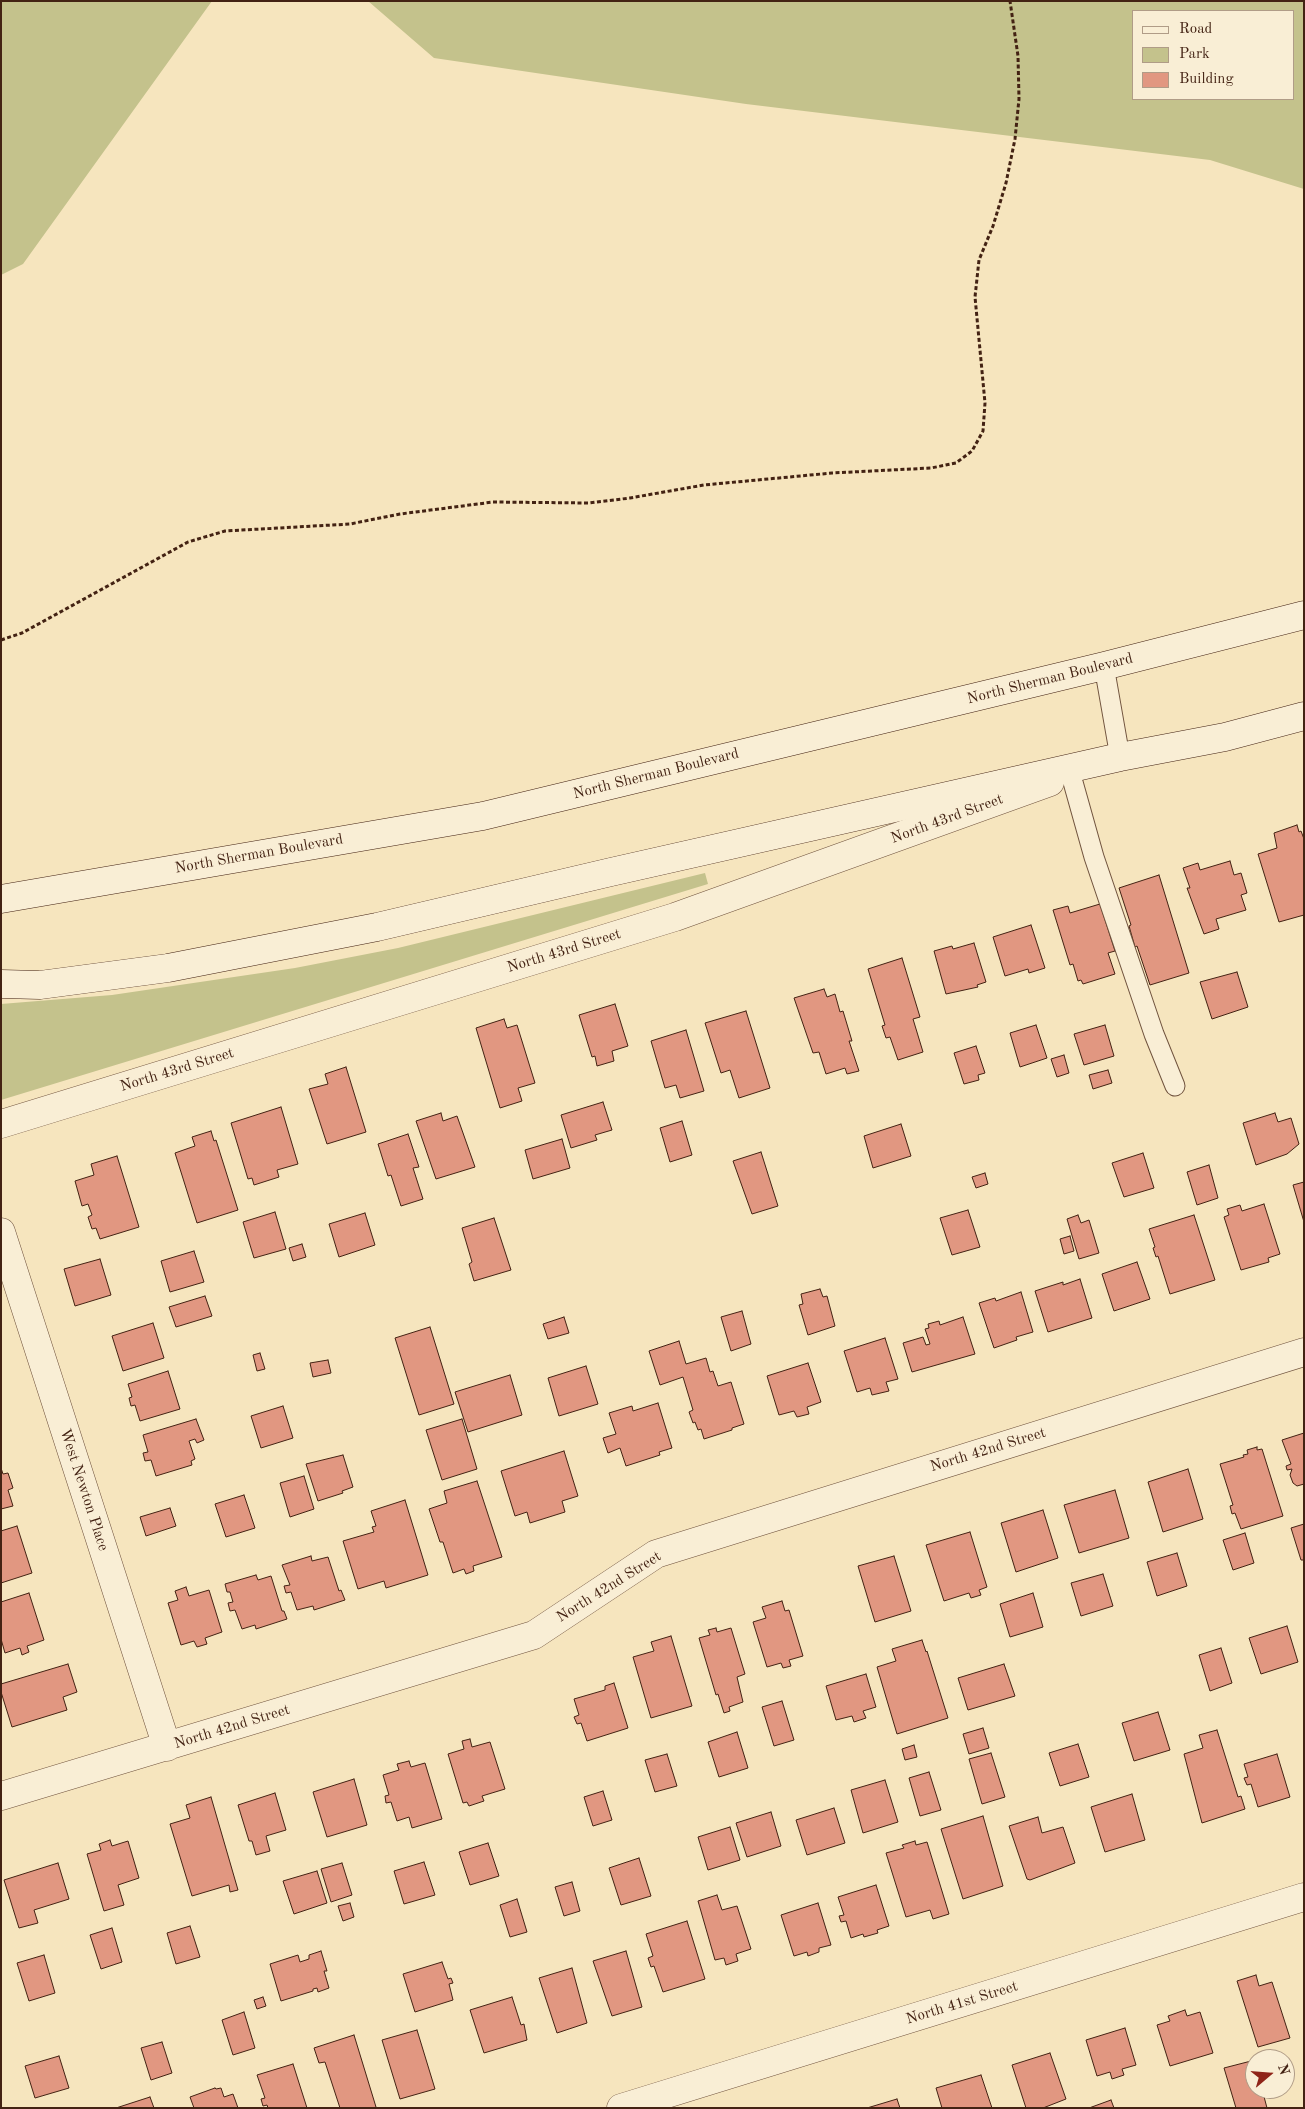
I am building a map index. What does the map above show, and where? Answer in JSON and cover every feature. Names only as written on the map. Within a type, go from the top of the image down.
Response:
[{"type":"street","name":"North Sherman Boulevard","points":[[1,898],[483,816],[1104,666],[1304,615]]},
{"type":"street","points":[[1,984],[40,985],[168,968],[377,928],[611,872],[1120,757],[1225,737],[1304,716]]},
{"type":"street","name":"North 43rd Street","points":[[1,1124],[675,917],[1120,757]]},
{"type":"street","name":"West Newton Place","points":[[1,1232],[167,1747]]},
{"type":"street","name":"North 42nd Street","points":[[1,1796],[534,1635],[656,1554],[1304,1352]]},
{"type":"street","name":"North 41st Street","points":[[621,2108],[1304,1897]]},
{"type":"lane","points":[[1104,666],[1120,757]]},
{"type":"lane","points":[[1071,775],[1094,857],[1154,1034],[1174,1086]]},
{"type":"path","points":[[1,640],[22,633],[188,542],[225,532],[350,524],[400,514],[493,502],[589,503],[704,485],[832,473],[931,468],[956,463],[972,451],[982,431],[985,403],[976,297],[979,260],[993,226],[1006,183],[1015,139],[1019,99],[1018,56],[1010,1]]},
{"type":"green space","points":[[1,1],[212,1],[23,264],[1,275]]},
{"type":"green space","points":[[368,1],[1304,1],[1304,189],[1210,160],[746,104],[434,58]]},
{"type":"green space","points":[[705,873],[708,884],[1,1100],[1,1004],[112,995],[295,968],[398,948]]},
{"type":"building","points":[[1297,825],[1304,839],[1304,915],[1279,922],[1258,854],[1277,848],[1274,833]]},
{"type":"building","points":[[1230,861],[1234,875],[1241,873],[1247,893],[1241,895],[1246,910],[1216,919],[1219,929],[1204,934],[1187,888],[1190,888],[1183,868],[1198,863],[1200,870]]},
{"type":"building","points":[[1159,875],[1189,973],[1150,985],[1137,946],[1135,947],[1129,926],[1131,925],[1119,888]]},
{"type":"building","points":[[1100,904],[1115,951],[1108,953],[1115,974],[1083,984],[1081,980],[1078,981],[1073,964],[1070,965],[1053,910],[1068,906],[1070,913]]},
{"type":"building","points":[[1031,925],[1045,968],[1029,973],[1028,969],[1005,976],[993,937]]},
{"type":"building","points":[[974,943],[986,982],[977,985],[978,987],[946,994],[934,951],[952,946],[953,949]]},
{"type":"building","points":[[902,958],[920,1017],[913,1019],[923,1052],[898,1060],[890,1037],[886,1038],[882,1026],[885,1025],[868,969]]},
{"type":"building","points":[[1237,972],[1248,1007],[1212,1019],[1200,982]]},
{"type":"building","points":[[824,989],[827,997],[835,994],[840,1012],[843,1011],[852,1041],[849,1041],[859,1071],[847,1074],[845,1068],[826,1074],[819,1052],[813,1053],[794,998]]},
{"type":"building","points":[[615,1004],[628,1046],[612,1051],[614,1061],[597,1066],[595,1056],[592,1057],[579,1015]]},
{"type":"building","points":[[746,1011],[770,1088],[739,1098],[730,1070],[721,1073],[705,1023]]},
{"type":"building","points":[[504,1019],[507,1028],[517,1025],[535,1083],[518,1088],[522,1101],[500,1108],[476,1028]]},
{"type":"building","points":[[1036,1025],[1047,1058],[1020,1067],[1010,1033]]},
{"type":"building","points":[[1105,1025],[1114,1056],[1084,1065],[1074,1034]]},
{"type":"building","points":[[686,1030],[704,1091],[680,1098],[676,1085],[665,1088],[651,1041]]},
{"type":"building","points":[[976,1046],[985,1073],[978,1075],[979,1080],[964,1084],[954,1053]]},
{"type":"building","points":[[1064,1055],[1069,1073],[1057,1077],[1051,1059]]},
{"type":"building","points":[[346,1067],[366,1132],[327,1144],[309,1089],[328,1084],[325,1074]]},
{"type":"building","points":[[1108,1070],[1112,1083],[1093,1089],[1089,1075]]},
{"type":"building","points":[[603,1102],[612,1130],[595,1135],[597,1140],[571,1148],[561,1115]]},
{"type":"building","points":[[281,1107],[298,1164],[277,1170],[279,1177],[254,1185],[252,1178],[248,1179],[231,1123]]},
{"type":"building","points":[[441,1113],[443,1121],[457,1116],[475,1167],[436,1179],[416,1121]]},
{"type":"building","points":[[1275,1113],[1278,1122],[1291,1118],[1299,1144],[1287,1154],[1256,1165],[1243,1123]]},
{"type":"building","points":[[682,1121],[692,1155],[670,1162],[660,1128]]},
{"type":"building","points":[[901,1124],[911,1156],[873,1168],[864,1136]]},
{"type":"building","points":[[211,1131],[214,1141],[216,1140],[238,1210],[197,1223],[175,1153],[195,1146],[192,1137]]},
{"type":"building","points":[[408,1134],[419,1167],[413,1168],[423,1199],[401,1206],[391,1175],[388,1176],[378,1144]]},
{"type":"building","points":[[562,1139],[570,1168],[533,1179],[525,1150]]},
{"type":"building","points":[[761,1152],[778,1206],[752,1214],[733,1161]]},
{"type":"building","points":[[1143,1153],[1154,1188],[1124,1197],[1112,1163]]},
{"type":"building","points":[[117,1156],[139,1227],[100,1239],[96,1228],[92,1229],[88,1217],[92,1215],[88,1204],[82,1206],[75,1181],[94,1175],[91,1164]]},
{"type":"building","points":[[1209,1165],[1218,1198],[1197,1205],[1187,1172]]},
{"type":"building","points":[[985,1173],[988,1184],[976,1188],[972,1177]]},
{"type":"building","points":[[1304,1182],[1304,1222],[1293,1185]]},
{"type":"building","points":[[1264,1204],[1280,1254],[1268,1258],[1269,1262],[1241,1270],[1224,1217],[1229,1215],[1227,1209],[1240,1205],[1242,1211]]},
{"type":"building","points":[[968,1210],[980,1247],[952,1255],[940,1218]]},
{"type":"building","points":[[275,1212],[286,1249],[254,1258],[243,1222]]},
{"type":"building","points":[[365,1213],[375,1245],[339,1257],[329,1224]]},
{"type":"building","points":[[1078,1215],[1081,1223],[1089,1220],[1099,1253],[1079,1259],[1067,1219]]},
{"type":"building","points":[[1194,1215],[1215,1280],[1170,1294],[1158,1256],[1156,1257],[1153,1248],[1155,1247],[1149,1229]]},
{"type":"building","points":[[494,1218],[511,1270],[474,1281],[469,1264],[472,1262],[462,1228]]},
{"type":"building","points":[[1070,1236],[1074,1251],[1064,1254],[1060,1239]]},
{"type":"building","points":[[302,1244],[306,1257],[293,1261],[289,1248]]},
{"type":"building","points":[[194,1251],[204,1282],[170,1292],[161,1261]]},
{"type":"building","points":[[100,1259],[111,1295],[75,1306],[64,1269]]},
{"type":"building","points":[[1137,1262],[1150,1299],[1114,1311],[1102,1274]]},
{"type":"building","points":[[1080,1279],[1092,1318],[1048,1332],[1035,1291]]},
{"type":"building","points":[[820,1289],[823,1297],[827,1296],[835,1326],[808,1335],[799,1305],[803,1304],[801,1294]]},
{"type":"building","points":[[1021,1292],[1033,1332],[1016,1337],[1017,1340],[994,1348],[979,1303],[995,1298],[996,1301]]},
{"type":"building","points":[[205,1296],[212,1316],[176,1327],[169,1307]]},
{"type":"building","points":[[742,1311],[751,1344],[731,1351],[721,1317]]},
{"type":"building","points":[[564,1317],[569,1333],[548,1339],[543,1324]]},
{"type":"building","points":[[963,1317],[975,1354],[912,1372],[903,1343],[923,1337],[926,1345],[930,1344],[925,1329],[929,1328],[928,1324],[939,1321],[940,1325]]},
{"type":"building","points":[[153,1323],[164,1358],[123,1371],[112,1336]]},
{"type":"building","points":[[430,1327],[454,1404],[419,1415],[395,1338]]},
{"type":"building","points":[[885,1338],[898,1379],[886,1382],[889,1391],[872,1395],[870,1388],[857,1392],[844,1351]]},
{"type":"building","points":[[679,1341],[686,1364],[706,1358],[710,1372],[713,1371],[718,1386],[731,1382],[744,1424],[704,1439],[701,1429],[698,1430],[695,1422],[693,1423],[689,1412],[693,1410],[683,1377],[660,1385],[649,1351]]},
{"type":"building","points":[[260,1353],[265,1369],[257,1371],[253,1355]]},
{"type":"building","points":[[328,1360],[331,1373],[313,1377],[310,1363]]},
{"type":"building","points":[[808,1363],[821,1402],[807,1407],[809,1414],[797,1417],[794,1411],[779,1415],[767,1376]]},
{"type":"building","points":[[586,1366],[598,1404],[559,1416],[548,1378]]},
{"type":"building","points":[[168,1371],[180,1409],[140,1421],[135,1405],[131,1406],[129,1398],[132,1397],[128,1384]]},
{"type":"building","points":[[510,1375],[522,1415],[468,1432],[455,1392]]},
{"type":"building","points":[[658,1403],[672,1448],[659,1452],[660,1455],[626,1466],[620,1448],[608,1453],[603,1438],[616,1434],[609,1413],[632,1406],[633,1411]]},
{"type":"building","points":[[283,1406],[293,1438],[261,1448],[251,1416]]},
{"type":"building","points":[[196,1419],[204,1440],[197,1443],[195,1439],[189,1441],[195,1459],[191,1461],[192,1465],[156,1476],[151,1460],[145,1461],[143,1453],[148,1452],[143,1435]]},
{"type":"building","points":[[462,1419],[477,1469],[442,1480],[426,1430]]},
{"type":"building","points":[[1304,1433],[1304,1484],[1297,1486],[1293,1483],[1290,1475],[1292,1469],[1287,1470],[1286,1466],[1291,1464],[1282,1440]]},
{"type":"building","points":[[1257,1447],[1257,1450],[1262,1449],[1283,1516],[1241,1529],[1235,1513],[1232,1514],[1230,1506],[1233,1505],[1220,1464],[1244,1457],[1243,1455],[1248,1454],[1247,1450]]},
{"type":"building","points":[[564,1451],[578,1496],[562,1501],[565,1512],[530,1523],[527,1512],[515,1516],[501,1471]]},
{"type":"building","points":[[343,1455],[353,1487],[342,1491],[343,1493],[318,1501],[306,1464]]},
{"type":"building","points":[[1,1468],[3,1474],[8,1473],[13,1488],[8,1490],[13,1506],[1,1509]]},
{"type":"building","points":[[1188,1469],[1203,1519],[1163,1532],[1148,1482]]},
{"type":"building","points":[[304,1476],[314,1509],[290,1517],[280,1483]]},
{"type":"building","points":[[477,1481],[502,1557],[473,1566],[474,1571],[466,1574],[464,1569],[453,1573],[443,1542],[440,1542],[429,1509],[447,1503],[444,1491]]},
{"type":"building","points":[[1115,1490],[1129,1538],[1079,1553],[1064,1505]]},
{"type":"building","points":[[244,1495],[255,1528],[226,1537],[215,1504]]},
{"type":"building","points":[[405,1500],[428,1575],[386,1588],[384,1581],[358,1589],[343,1541],[374,1532],[372,1527],[376,1526],[371,1511]]},
{"type":"building","points":[[170,1508],[176,1526],[146,1536],[140,1517]]},
{"type":"building","points":[[1043,1510],[1058,1558],[1016,1572],[1001,1523]]},
{"type":"building","points":[[1304,1524],[1304,1560],[1301,1560],[1291,1528]]},
{"type":"building","points":[[17,1526],[32,1573],[1,1583],[1,1531]]},
{"type":"building","points":[[970,1532],[987,1587],[979,1590],[981,1595],[971,1598],[969,1593],[944,1601],[926,1545]]},
{"type":"building","points":[[1245,1533],[1254,1563],[1233,1570],[1223,1540]]},
{"type":"building","points":[[1177,1553],[1187,1586],[1157,1596],[1147,1562]]},
{"type":"building","points":[[311,1556],[312,1561],[328,1557],[339,1591],[341,1590],[345,1600],[314,1610],[313,1606],[297,1610],[291,1592],[286,1593],[284,1586],[290,1585],[282,1565]]},
{"type":"building","points":[[894,1556],[911,1611],[875,1622],[858,1566]]},
{"type":"building","points":[[1103,1574],[1113,1606],[1081,1616],[1071,1583]]},
{"type":"building","points":[[256,1575],[258,1580],[271,1576],[282,1611],[284,1611],[287,1619],[256,1629],[255,1625],[242,1629],[235,1610],[230,1611],[228,1603],[233,1602],[225,1584]]},
{"type":"building","points":[[186,1587],[189,1596],[209,1590],[222,1632],[205,1638],[207,1644],[197,1647],[194,1641],[181,1645],[168,1603],[178,1600],[175,1591]]},
{"type":"building","points":[[29,1593],[44,1640],[27,1646],[29,1652],[22,1655],[20,1648],[5,1653],[1,1639],[1,1602]]},
{"type":"building","points":[[1033,1593],[1043,1627],[1010,1637],[1000,1604]]},
{"type":"building","points":[[782,1601],[785,1611],[789,1610],[803,1656],[789,1660],[791,1666],[783,1668],[781,1663],[767,1667],[753,1622],[766,1618],[762,1607]]},
{"type":"building","points":[[1287,1626],[1298,1662],[1261,1674],[1249,1638]]},
{"type":"building","points":[[716,1628],[717,1632],[731,1628],[745,1674],[737,1677],[743,1702],[729,1707],[730,1711],[724,1713],[718,1694],[716,1695],[699,1638],[710,1635],[708,1630]]},
{"type":"building","points":[[671,1636],[692,1706],[651,1718],[633,1657],[654,1651],[651,1642]]},
{"type":"building","points":[[922,1640],[948,1718],[897,1734],[877,1667],[896,1661],[892,1649]]},
{"type":"building","points":[[1221,1648],[1232,1683],[1210,1691],[1199,1655]]},
{"type":"building","points":[[68,1664],[77,1692],[63,1697],[67,1710],[12,1727],[1,1692],[1,1684]]},
{"type":"building","points":[[1004,1664],[1015,1696],[968,1710],[958,1678]]},
{"type":"building","points":[[866,1674],[876,1707],[863,1711],[866,1718],[854,1722],[852,1716],[836,1720],[826,1686]]},
{"type":"building","points":[[614,1683],[628,1728],[587,1741],[581,1723],[577,1724],[574,1717],[579,1715],[574,1699],[605,1690],[605,1686]]},
{"type":"building","points":[[782,1701],[794,1740],[774,1746],[762,1707]]},
{"type":"building","points":[[1158,1712],[1170,1750],[1134,1761],[1122,1723]]},
{"type":"building","points":[[983,1728],[989,1748],[969,1754],[963,1734]]},
{"type":"building","points":[[1217,1730],[1238,1797],[1241,1796],[1245,1809],[1202,1823],[1184,1754],[1203,1748],[1199,1735]]},
{"type":"building","points":[[737,1732],[748,1768],[719,1777],[708,1742]]},
{"type":"building","points":[[470,1739],[472,1747],[490,1742],[505,1789],[482,1796],[484,1801],[469,1806],[467,1802],[463,1803],[448,1754],[464,1749],[462,1741]]},
{"type":"building","points":[[1078,1744],[1089,1777],[1060,1786],[1049,1753]]},
{"type":"building","points":[[914,1745],[917,1757],[905,1760],[902,1749]]},
{"type":"building","points":[[991,1753],[1005,1797],[982,1804],[969,1759]]},
{"type":"building","points":[[667,1754],[677,1786],[655,1792],[645,1760]]},
{"type":"building","points":[[1277,1754],[1290,1797],[1258,1807],[1251,1784],[1247,1785],[1244,1778],[1248,1777],[1244,1764]]},
{"type":"building","points":[[409,1761],[411,1767],[425,1763],[442,1819],[412,1828],[409,1817],[397,1821],[391,1802],[386,1803],[385,1796],[389,1795],[383,1775],[399,1770],[397,1764]]},
{"type":"building","points":[[929,1772],[941,1810],[920,1816],[909,1778]]},
{"type":"building","points":[[354,1779],[367,1825],[327,1837],[313,1792]]},
{"type":"building","points":[[885,1780],[898,1822],[863,1833],[851,1790]]},
{"type":"building","points":[[603,1791],[612,1820],[593,1826],[584,1797]]},
{"type":"building","points":[[275,1793],[286,1830],[266,1836],[270,1851],[256,1855],[252,1841],[249,1841],[238,1805]]},
{"type":"building","points":[[1132,1794],[1145,1840],[1105,1852],[1091,1807]]},
{"type":"building","points":[[211,1797],[238,1890],[230,1892],[229,1885],[192,1896],[170,1824],[190,1818],[186,1805]]},
{"type":"building","points":[[834,1808],[845,1843],[807,1855],[796,1820]]},
{"type":"building","points":[[771,1812],[781,1846],[747,1857],[736,1823]]},
{"type":"building","points":[[983,1816],[1003,1886],[963,1899],[941,1829]]},
{"type":"building","points":[[1038,1817],[1042,1833],[1063,1827],[1075,1863],[1030,1880],[1027,1879],[1009,1826]]},
{"type":"building","points":[[730,1827],[740,1860],[708,1870],[698,1837]]},
{"type":"building","points":[[110,1840],[112,1846],[128,1841],[139,1878],[118,1885],[124,1905],[104,1911],[87,1854],[101,1850],[99,1844]]},
{"type":"building","points":[[915,1841],[916,1845],[927,1842],[949,1914],[933,1919],[930,1910],[906,1917],[886,1853],[904,1848],[902,1845]]},
{"type":"building","points":[[488,1843],[499,1876],[470,1885],[459,1852]]},
{"type":"building","points":[[639,1858],[651,1896],[621,1905],[609,1868]]},
{"type":"building","points":[[424,1862],[435,1895],[404,1904],[394,1871]]},
{"type":"building","points":[[58,1863],[69,1899],[34,1910],[38,1923],[19,1928],[4,1880]]},
{"type":"building","points":[[342,1863],[352,1895],[331,1902],[321,1869]]},
{"type":"building","points":[[317,1871],[327,1903],[294,1914],[283,1881]]},
{"type":"building","points":[[572,1882],[580,1911],[564,1916],[555,1887]]},
{"type":"building","points":[[876,1885],[889,1926],[877,1930],[878,1933],[864,1937],[863,1934],[851,1938],[846,1921],[841,1922],[839,1916],[844,1915],[838,1897]]},
{"type":"building","points":[[717,1895],[722,1910],[737,1906],[751,1949],[736,1954],[738,1961],[726,1965],[724,1958],[715,1960],[698,1901]]},
{"type":"building","points":[[517,1899],[527,1932],[510,1937],[500,1905]]},
{"type":"building","points":[[350,1903],[354,1917],[343,1921],[338,1906]]},
{"type":"building","points":[[818,1903],[831,1945],[819,1948],[819,1952],[808,1956],[807,1952],[794,1956],[781,1915]]},
{"type":"building","points":[[687,1921],[705,1979],[663,1992],[654,1966],[651,1967],[648,1958],[653,1956],[646,1934]]},
{"type":"building","points":[[190,1926],[200,1957],[176,1964],[167,1933]]},
{"type":"building","points":[[112,1928],[122,1962],[101,1969],[90,1935]]},
{"type":"building","points":[[321,1951],[327,1971],[324,1971],[329,1988],[318,1992],[317,1988],[313,1989],[313,1991],[281,2001],[270,1964],[298,1955],[300,1962],[309,1959],[309,1955]]},
{"type":"building","points":[[626,1951],[642,2007],[612,2016],[593,1961]]},
{"type":"building","points":[[44,1955],[55,1993],[29,2001],[17,1963]]},
{"type":"building","points":[[442,1962],[448,1979],[451,1978],[453,1983],[449,1984],[453,2000],[415,2012],[403,1974]]},
{"type":"building","points":[[572,1968],[587,2023],[557,2033],[539,1978]]},
{"type":"building","points":[[1256,1975],[1259,1986],[1272,1982],[1290,2038],[1258,2047],[1237,1981]]},
{"type":"building","points":[[263,1997],[266,2006],[257,2009],[254,2000]]},
{"type":"building","points":[[512,1997],[521,2025],[524,2024],[527,2040],[484,2053],[470,2010]]},
{"type":"building","points":[[1185,2010],[1187,2016],[1200,2012],[1213,2053],[1170,2066],[1157,2025],[1170,2021],[1168,2016]]},
{"type":"building","points":[[244,2012],[255,2048],[233,2055],[222,2020]]},
{"type":"building","points":[[1125,2028],[1136,2065],[1122,2069],[1124,2075],[1112,2079],[1110,2072],[1097,2076],[1086,2040]]},
{"type":"building","points":[[417,2030],[435,2089],[400,2099],[382,2040]]},
{"type":"building","points":[[354,2035],[376,2107],[374,2108],[340,2108],[325,2062],[319,2063],[314,2048]]},
{"type":"building","points":[[162,2042],[172,2073],[151,2080],[141,2048]]},
{"type":"building","points":[[1050,2053],[1066,2099],[1043,2108],[1026,2108],[1012,2065]]},
{"type":"building","points":[[59,2056],[69,2088],[35,2098],[25,2066]]},
{"type":"building","points":[[1245,2063],[1245,2099],[1265,2099],[1267,2108],[1236,2108],[1224,2068]]},
{"type":"building","points":[[293,2064],[307,2108],[268,2108],[267,2105],[263,2106],[261,2099],[265,2098],[257,2075]]},
{"type":"building","points":[[981,2075],[992,2108],[942,2108],[936,2088]]},
{"type":"building","points":[[215,2088],[221,2088],[224,2097],[233,2094],[238,2108],[194,2108],[190,2097]]},
{"type":"building","points":[[150,2097],[154,2108],[116,2108]]},
{"type":"building","points":[[897,2099],[900,2108],[867,2108]]},
{"type":"building","points":[[1111,2100],[1114,2108],[1089,2108]]}]
